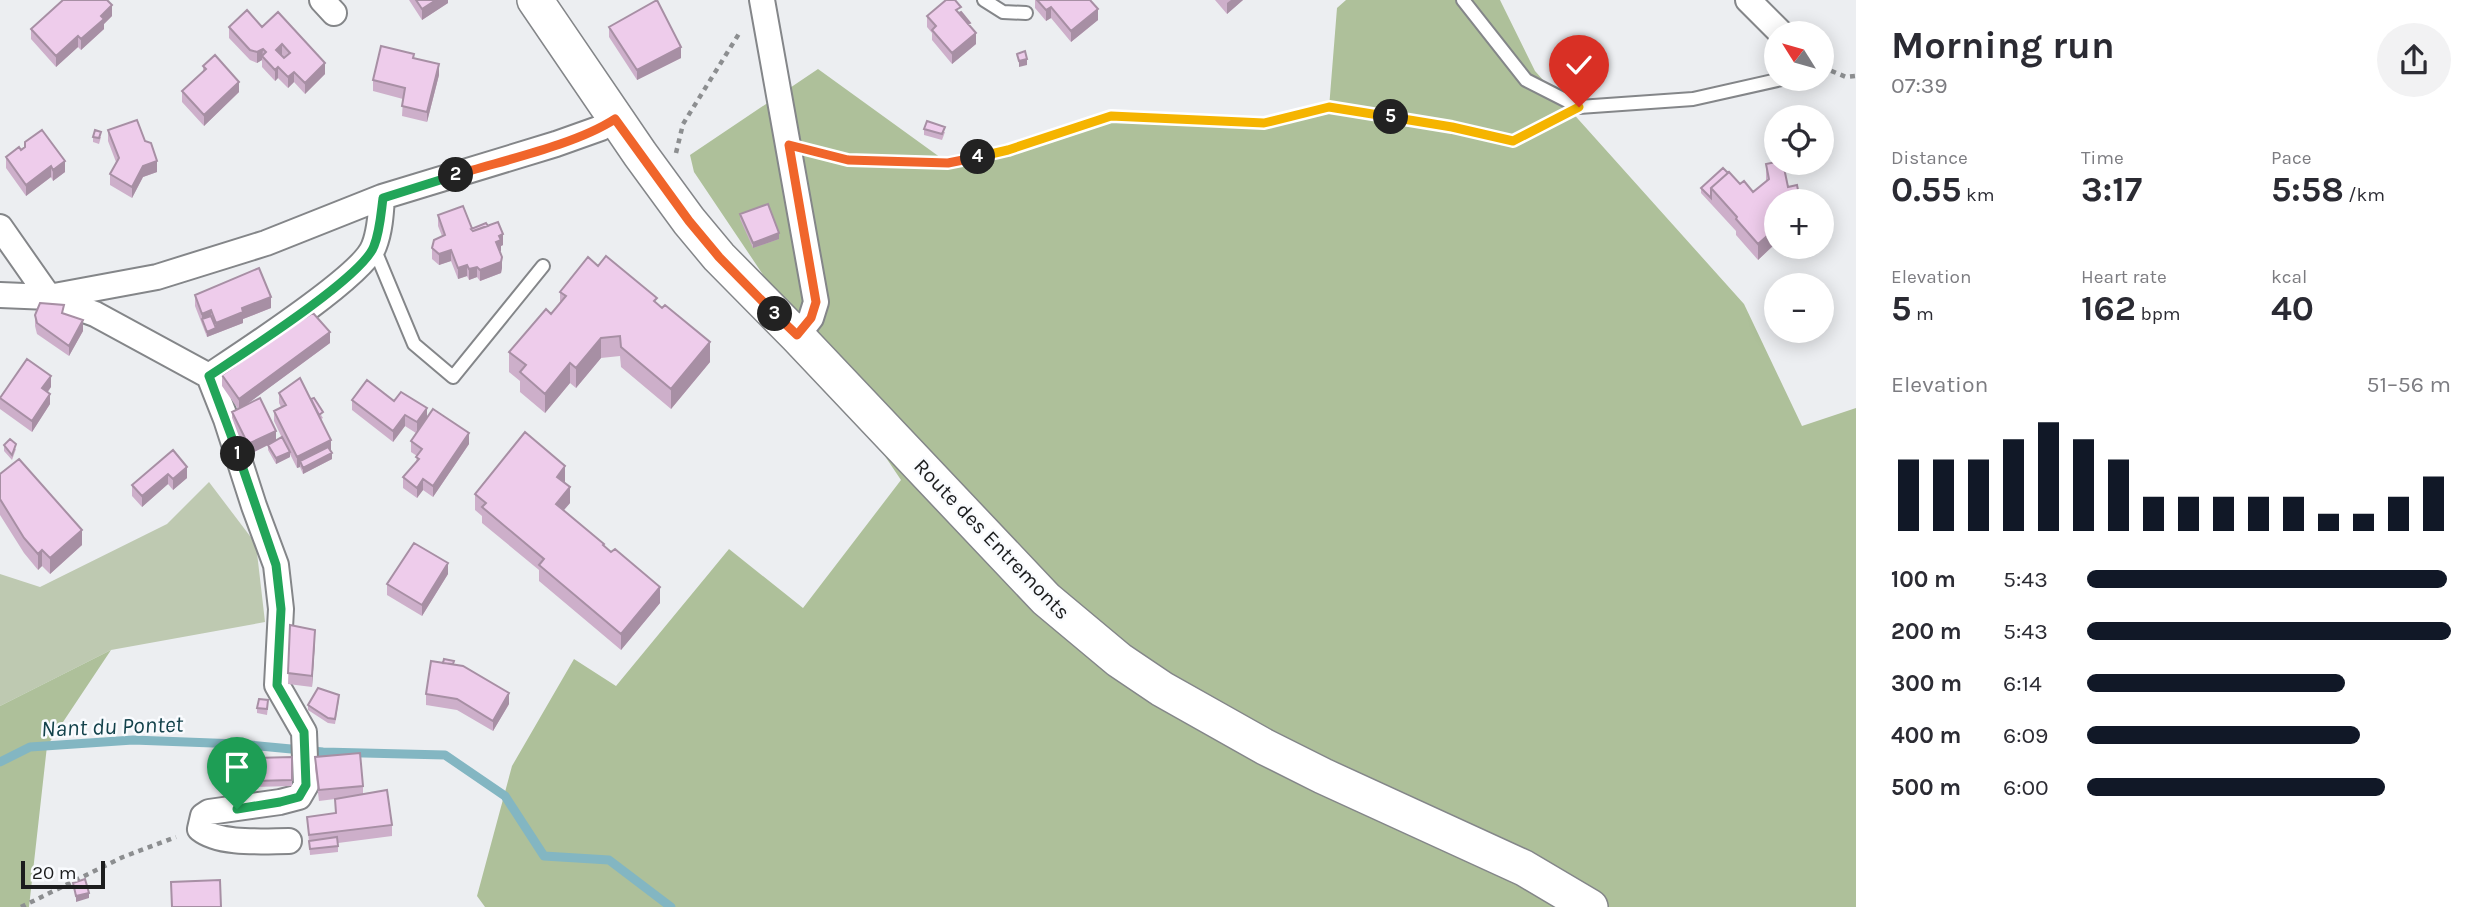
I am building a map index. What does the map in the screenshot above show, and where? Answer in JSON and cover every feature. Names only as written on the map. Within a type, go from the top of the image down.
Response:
[{"type":"main road","name":"Route des Entremonts","points":[[535,0],[615,119],[689,221],[719,257],[797,335],[1046,599],[1119,660],[1162,690],[1323,776],[1524,868],[1590,907]]},
{"type":"street","points":[[762,0],[816,302],[811,318],[797,335]]},
{"type":"street","points":[[1748,0],[1769,21]]},
{"type":"street","points":[[0,295],[49,297],[157,277],[266,243],[383,198],[556,144],[601,128],[615,119]]},
{"type":"street","points":[[209,376],[288,322],[360,266],[374,248],[383,198]]},
{"type":"street","points":[[0,227],[49,297],[95,314],[209,376],[276,565],[281,609],[277,685],[304,732],[306,785],[299,797],[209,812],[203,816],[200,829],[207,834],[242,841],[289,841]]},
{"type":"lane","points":[[984,0],[1003,12],[1026,13]]},
{"type":"lane","points":[[1464,0],[1526,80],[1579,107],[1693,99],[1764,83]]},
{"type":"lane","points":[[374,248],[414,344],[453,377],[542,266]]},
{"type":"path","points":[[674,160],[683,124],[746,23]]},
{"type":"path","points":[[1834,72],[1846,77],[1856,76]]},
{"type":"path","points":[[789,145],[848,160],[948,163],[1008,150],[1111,116],[1264,123],[1329,107],[1452,127],[1513,141],[1579,107]]},
{"type":"path","points":[[21,907],[124,856],[200,829]]},
{"type":"green space","points":[[1346,0],[1500,0],[1535,71],[1744,304],[1802,426],[1856,408],[1856,907],[485,907],[477,896],[512,766],[574,659],[616,686],[729,549],[803,608],[901,480],[694,172],[690,155],[818,69],[948,163],[964,164],[1111,116],[1264,123],[1329,108],[1337,8]]},
{"type":"green space","points":[[209,482],[256,544],[265,622],[111,650],[0,706],[0,574],[40,587],[167,524]]},
{"type":"green space","points":[[111,650],[47,746],[29,907],[0,907],[0,706]]},
{"type":"building","points":[[63,0],[107,0],[112,5],[101,16],[104,19],[81,39],[78,36],[56,56],[31,29]]},
{"type":"building","points":[[416,0],[436,0],[422,9]]},
{"type":"building","points":[[657,0],[681,47],[637,70],[609,27]]},
{"type":"building","points":[[946,0],[955,0],[961,7],[956,10],[976,33],[952,53],[932,30],[936,26],[927,16]]},
{"type":"building","points":[[1037,0],[1090,0],[1098,9],[1071,31],[1051,7],[1046,10]]},
{"type":"building","points":[[247,10],[262,27],[278,12],[325,63],[305,83],[294,72],[288,77],[278,67],[275,70],[262,56],[266,52],[263,49],[257,52],[250,50],[229,27]],"holes":[[[282,44],[290,53],[284,58],[276,50]]]},
{"type":"building","points":[[961,12],[970,23],[959,13]]},
{"type":"building","points":[[381,46],[414,54],[413,58],[439,64],[427,112],[402,106],[405,88],[373,80]]},
{"type":"building","points":[[1025,51],[1027,59],[1019,61],[1017,54]]},
{"type":"building","points":[[215,55],[239,82],[204,115],[182,91],[206,69],[203,66]]},
{"type":"building","points":[[137,120],[145,141],[151,143],[157,161],[143,166],[132,187],[110,174],[119,158],[108,130]]},
{"type":"building","points":[[927,121],[945,127],[942,134],[924,129]]},
{"type":"building","points":[[42,130],[65,161],[53,170],[51,166],[26,185],[6,157],[19,147],[21,150],[25,147],[25,142]]},
{"type":"building","points":[[95,130],[101,132],[99,138],[93,137]]},
{"type":"building","points":[[1723,168],[1728,173],[1711,188],[1711,198],[1701,188]]},
{"type":"building","points":[[1729,172],[1740,184],[1744,181],[1753,192],[1769,179],[1768,175],[1786,175],[1788,187],[1797,185],[1798,189],[1764,189],[1764,239],[1758,244],[1711,188]]},
{"type":"building","points":[[768,204],[779,233],[753,243],[740,214]]},
{"type":"building","points":[[463,206],[473,231],[498,222],[503,234],[499,236],[501,240],[496,242],[502,257],[501,262],[480,270],[477,267],[469,269],[467,265],[458,268],[451,250],[439,254],[432,248],[434,240],[445,235],[438,215]]},
{"type":"building","points":[[486,223],[488,226],[473,231],[471,229]]},
{"type":"building","points":[[606,256],[657,298],[654,301],[662,308],[665,305],[710,342],[671,389],[621,347],[620,336],[601,338],[576,368],[570,363],[545,394],[520,372],[526,365],[509,352],[546,309],[551,314],[566,296],[560,292],[588,257],[598,266]]},
{"type":"building","points":[[259,268],[271,297],[242,308],[243,312],[216,323],[211,310],[202,314],[195,295]]},
{"type":"building","points":[[40,303],[64,305],[62,313],[83,320],[69,346],[37,323],[35,315]]},
{"type":"building","points":[[313,313],[330,332],[239,399],[222,375],[258,350],[257,347]]},
{"type":"building","points":[[211,316],[216,328],[207,332],[202,319]]},
{"type":"building","points":[[27,359],[51,376],[42,388],[50,394],[32,421],[0,398]]},
{"type":"building","points":[[300,378],[331,440],[297,457],[274,411],[286,405],[279,393]]},
{"type":"building","points":[[367,380],[394,401],[401,392],[427,408],[417,422],[405,415],[393,431],[352,400]]},
{"type":"building","points":[[260,398],[276,431],[248,444],[232,412]]},
{"type":"building","points":[[314,398],[323,412],[319,415],[311,399]]},
{"type":"building","points":[[433,409],[469,433],[433,486],[423,479],[417,488],[403,477],[419,459],[416,457],[422,449],[411,441]]},
{"type":"building","points":[[525,432],[565,466],[557,477],[570,487],[556,504],[611,552],[615,549],[660,587],[621,634],[539,565],[544,559],[482,507],[486,503],[475,494]]},
{"type":"building","points":[[282,437],[290,452],[276,458],[268,445]]},
{"type":"building","points":[[10,439],[16,444],[12,455],[4,445]]},
{"type":"building","points":[[328,447],[332,453],[303,468],[300,461]]},
{"type":"building","points":[[173,450],[187,467],[173,479],[168,474],[142,496],[132,485]]},
{"type":"building","points":[[19,459],[82,530],[50,558],[42,550],[38,554],[24,538],[0,499],[0,474]]},
{"type":"building","points":[[414,543],[448,563],[422,605],[387,584]]},
{"type":"building","points":[[290,625],[315,630],[312,676],[288,673]]},
{"type":"building","points":[[444,659],[454,661],[453,664],[443,663]]},
{"type":"building","points":[[431,661],[463,666],[509,693],[493,721],[457,699],[426,694]]},
{"type":"building","points":[[318,688],[339,695],[335,719],[328,718],[308,705]]},
{"type":"building","points":[[259,699],[268,700],[267,709],[257,708]]},
{"type":"building","points":[[360,753],[363,786],[319,790],[315,757]]},
{"type":"building","points":[[292,757],[292,780],[254,781],[254,758]]},
{"type":"building","points":[[387,790],[392,825],[309,835],[307,817],[336,813],[335,799]]},
{"type":"building","points":[[337,837],[338,846],[310,849],[309,841]]},
{"type":"building","points":[[85,879],[89,893],[76,896],[73,883]]},
{"type":"building","points":[[220,880],[221,907],[172,907],[171,882]]},
{"type":"waterway","name":"Nant du Pontet","points":[[0,762],[30,747],[133,740],[239,744],[323,752],[445,755],[505,796],[544,856],[609,860],[671,907]]},
{"type":"route","points":[[237,809],[299,797],[306,785],[304,732],[277,685],[281,609],[276,565],[209,376],[288,322],[360,266],[374,248],[383,198],[556,144],[601,128],[615,119],[689,221],[719,257],[797,335],[811,318],[816,302],[789,145],[848,160],[948,163],[1008,150],[1111,116],[1264,123],[1329,107],[1452,127],[1513,141],[1579,107]]}]
